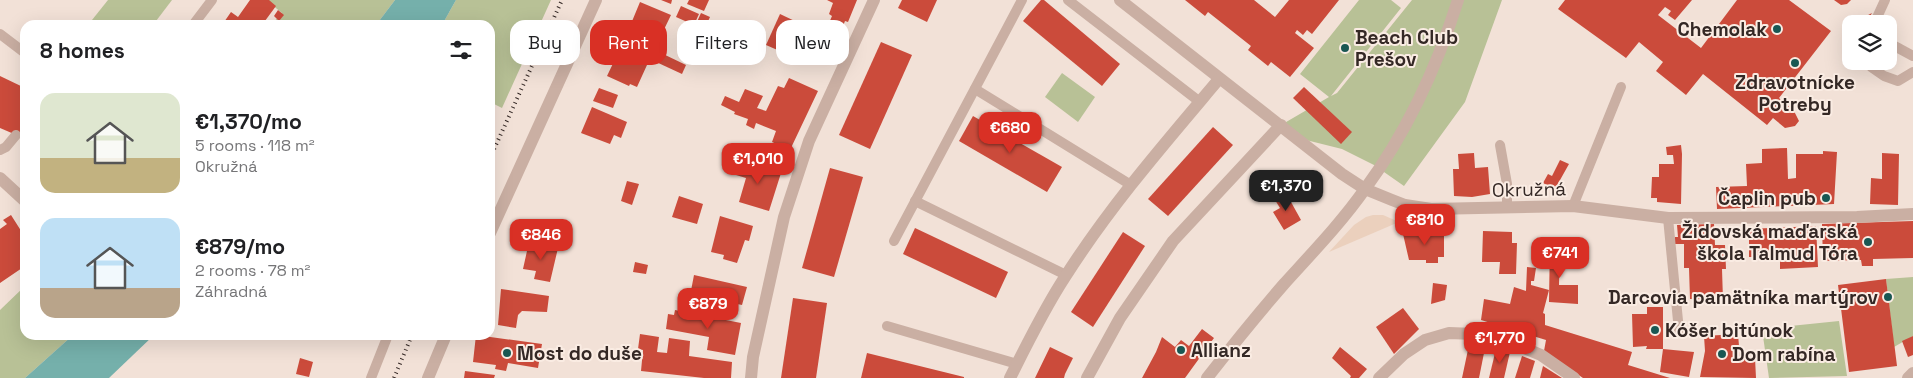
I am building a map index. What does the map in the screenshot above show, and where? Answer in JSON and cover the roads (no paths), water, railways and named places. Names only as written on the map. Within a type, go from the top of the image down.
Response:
[{"type":"street","points":[[495,222],[596,0]]},
{"type":"street","points":[[751,378],[753,357],[784,217],[809,141],[874,0]]},
{"type":"street","points":[[1207,378],[1236,340],[1340,222],[1365,189],[1396,142],[1419,100],[1441,50],[1458,0]]},
{"type":"street","name":"Okružná","points":[[1125,2],[1219,79],[1334,167],[1365,189],[1405,205],[1431,209],[1573,206],[1668,218],[1857,217],[1913,214]]},
{"type":"street","points":[[1010,378],[1066,275],[1105,219],[1219,79]]},
{"type":"street","points":[[1087,378],[1120,318],[1173,241],[1280,125]]},
{"type":"street","points":[[0,178],[20,196]]},
{"type":"street","points":[[1379,378],[1404,354],[1418,345],[1426,340],[1449,333],[1475,334],[1510,342],[1541,355],[1574,378]]},
{"type":"street","points":[[428,378],[444,340]]},
{"type":"street","points":[[1908,378],[1913,373]]},
{"type":"lane","points":[[197,20],[212,0]]},
{"type":"lane","points":[[894,241],[1022,0]]},
{"type":"lane","points":[[1068,0],[1200,102]]},
{"type":"lane","points":[[1878,15],[1885,0]]},
{"type":"lane","points":[[0,34],[20,49]]},
{"type":"lane","points":[[1897,47],[1913,56]]},
{"type":"lane","points":[[1875,70],[1884,76],[1898,81],[1913,72]]},
{"type":"lane","points":[[1573,206],[1621,88]]},
{"type":"lane","points":[[975,89],[1131,185]]},
{"type":"lane","points":[[0,150],[6,147],[16,135]]},
{"type":"lane","points":[[1500,145],[1507,184],[1508,208]]},
{"type":"lane","points":[[916,201],[1066,275]]},
{"type":"lane","points":[[1668,218],[1680,331]]},
{"type":"lane","points":[[887,326],[1017,364]]},
{"type":"lane","points":[[371,378],[386,340]]},
{"type":"water","points":[[395,0],[456,0],[445,20],[380,20]]},
{"type":"water","points":[[67,340],[149,340],[109,378],[25,378]]},
{"type":"railway","points":[[495,147],[562,0]]},
{"type":"railway","points":[[394,378],[410,340]]},
{"type":"place","name":"Chemolak","points":[[1777,29]]},
{"type":"place","name":"Beach Club Prešov","points":[[1345,48]]},
{"type":"place","name":"Zdravotnícke Potreby","points":[[1795,63]]},
{"type":"place","name":"Čaplin pub","points":[[1826,198]]},
{"type":"place","name":"Židovská maďarská škola Talmud Tóra","points":[[1868,242]]},
{"type":"place","name":"Darcovia pamätníka martýrov","points":[[1888,297]]},
{"type":"place","name":"Kóšer bitúnok","points":[[1655,330]]},
{"type":"place","name":"Allianz","points":[[1181,350]]},
{"type":"place","name":"Most do duše","points":[[507,353]]},
{"type":"place","name":"Dom rabína","points":[[1722,354]]}]
